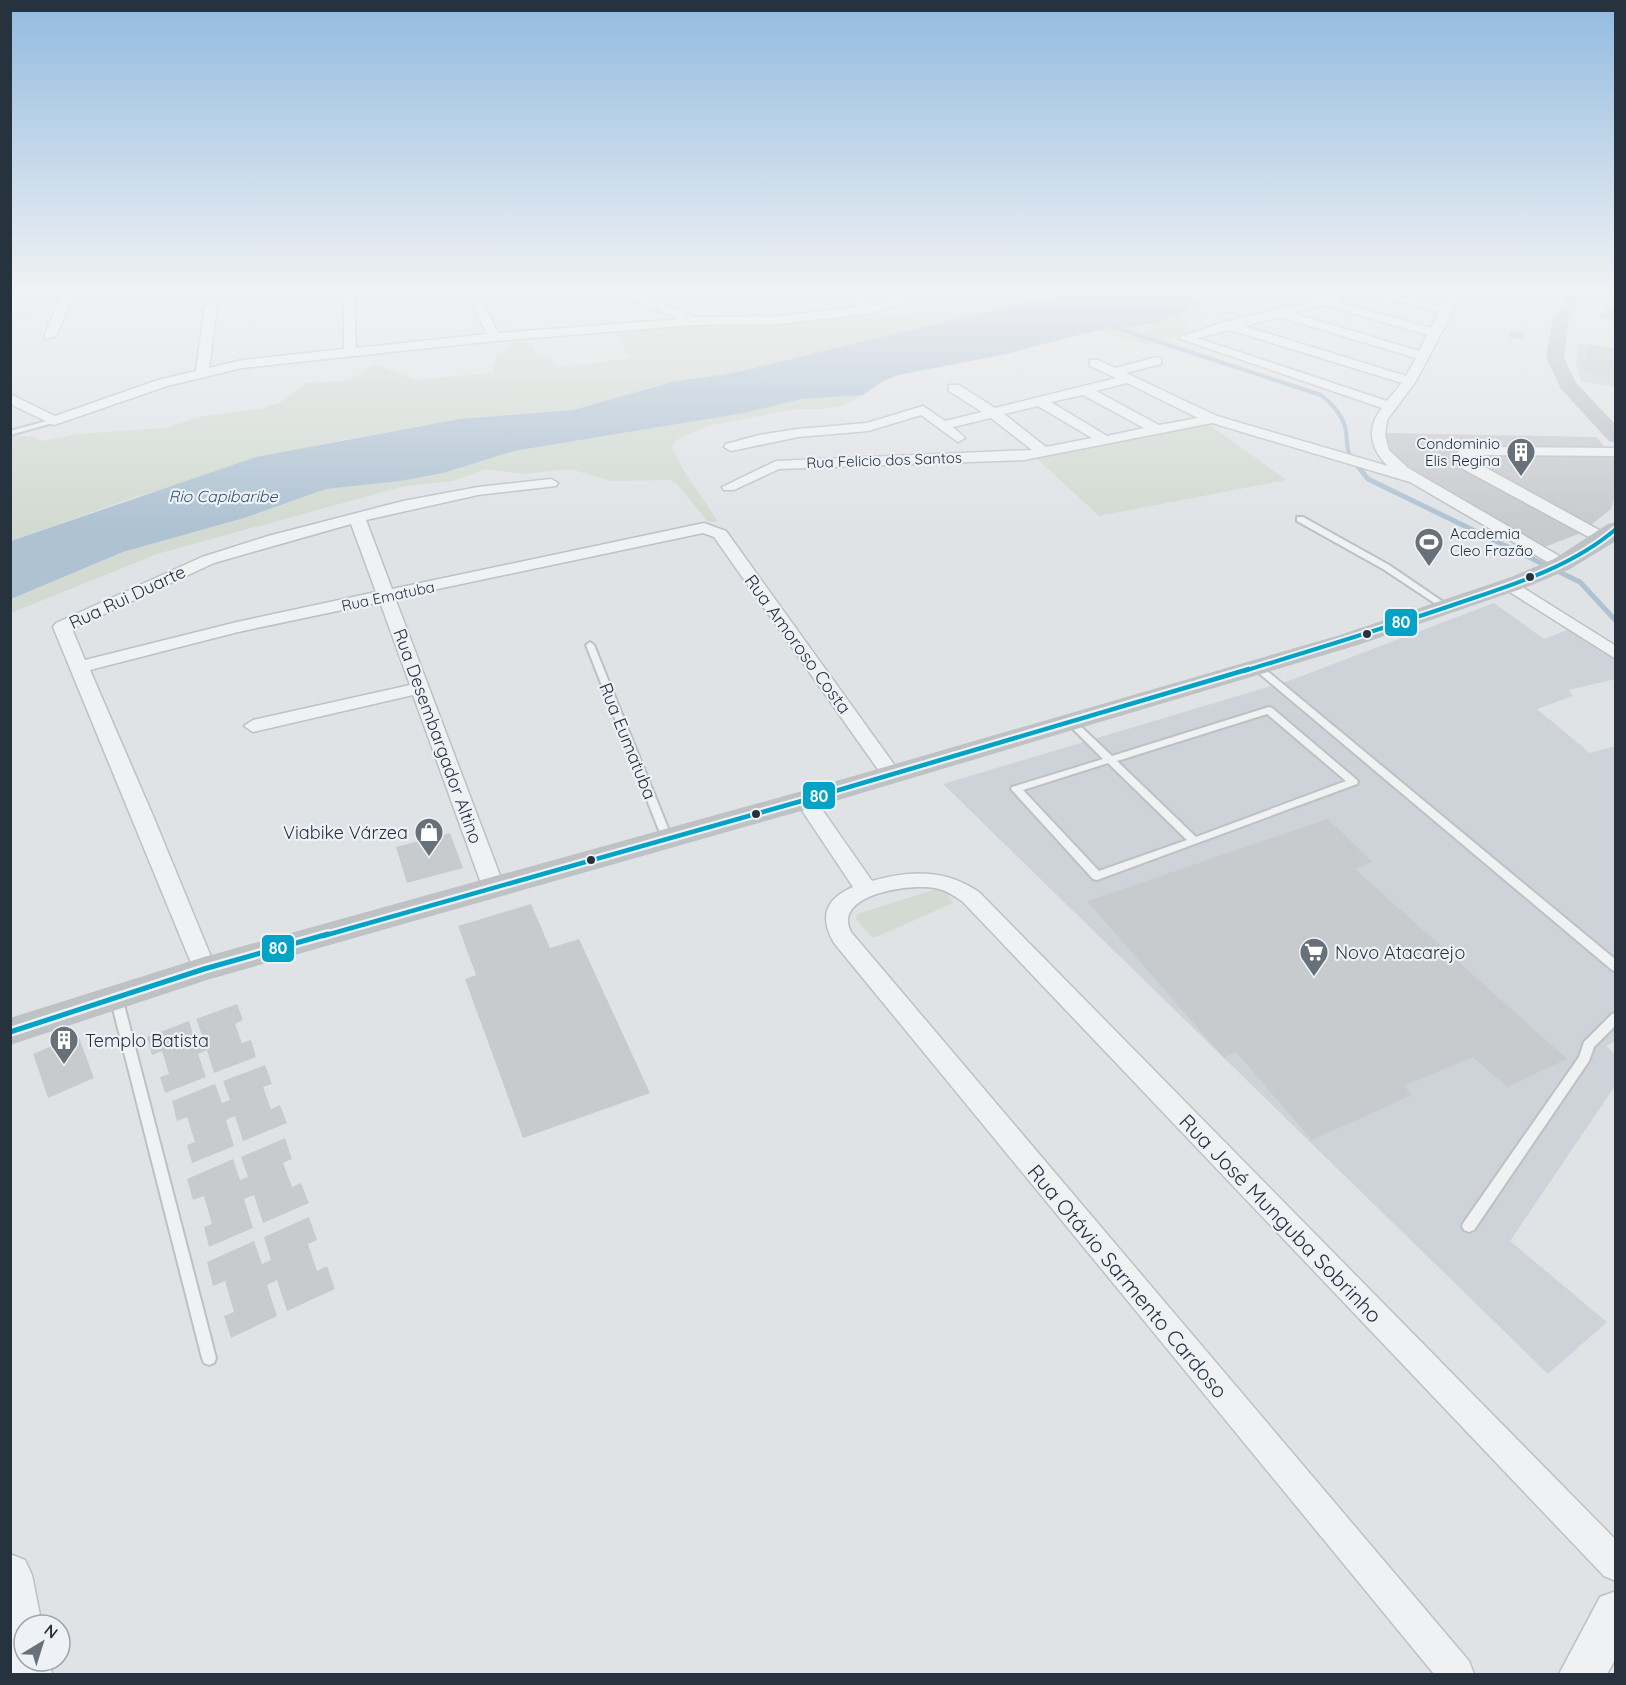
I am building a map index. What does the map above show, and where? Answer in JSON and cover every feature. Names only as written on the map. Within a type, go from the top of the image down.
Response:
[{"type":"main road","points":[[1561,371],[1568,385],[1615,440]]},
{"type":"main road","points":[[10,1032],[204,969],[805,800],[1257,667],[1448,608],[1555,567],[1610,534]]},
{"type":"street","points":[[10,398],[54,421],[202,371]]},
{"type":"street","points":[[1112,371],[1212,419]]},
{"type":"street","points":[[1115,372],[1120,371]]},
{"type":"street","points":[[1281,371],[1390,406]]},
{"type":"street","points":[[1376,371],[1410,381]]},
{"type":"street","points":[[1415,371],[1410,381],[1378,425],[1381,451],[1392,464],[1555,567]]},
{"type":"street","name":"Rua Felicio dos Santos","points":[[945,425],[1129,379]]},
{"type":"street","points":[[954,388],[995,414],[1043,452]]},
{"type":"street","points":[[1084,390],[1155,429]]},
{"type":"street","points":[[1041,402],[1106,441]]},
{"type":"street","name":"Rua Felicio dos Santos","points":[[731,447],[759,439],[798,433],[868,427],[923,410],[945,425],[958,438]]},
{"type":"street","name":"Rua Felicio dos Santos","points":[[729,487],[776,465],[877,459],[1002,457],[1106,441],[1212,419],[1415,479]]},
{"type":"street","points":[[1610,534],[1468,466],[1460,458],[1467,452],[1615,440]]},
{"type":"street","name":"Rua Rui Duarte","points":[[204,969],[81,667],[62,627],[208,560],[357,518],[478,491],[551,483]]},
{"type":"street","name":"Rua Desembargador Altino","points":[[357,518],[494,886]]},
{"type":"street","name":"Rua Ematuba","points":[[81,667],[237,627],[386,598],[696,528]]},
{"type":"street","name":"Rua Amoroso Costa","points":[[696,528],[710,529],[720,534],[891,774]]},
{"type":"street","points":[[1511,585],[1616,654]]},
{"type":"street","points":[[253,726],[420,688]]},
{"type":"street","points":[[805,800],[866,889]]},
{"type":"street","name":"Rua José Munguba Sobrinho","points":[[866,889],[922,879],[940,881],[972,897],[1616,1564]]},
{"type":"street","name":"Rua Otávio Sarmento Cardoso","points":[[866,889],[848,900],[838,910],[835,923],[842,937],[1456,1674]]},
{"type":"street","points":[[10,1575],[16,1613]]},
{"type":"street","points":[[1581,1674],[1616,1613]]},
{"type":"lane","points":[[10,433],[54,421]]},
{"type":"lane","points":[[1300,519],[1386,567],[1448,608]]},
{"type":"lane","name":"Rua Eumatuba","points":[[590,645],[667,838]]},
{"type":"lane","points":[[1257,667],[1616,967]]},
{"type":"lane","points":[[1269,710],[1353,783],[1194,842],[1097,876],[1016,789],[1269,710]]},
{"type":"lane","points":[[1071,722],[1194,842]]},
{"type":"lane","points":[[116,996],[209,1358]]},
{"type":"lane","points":[[1469,1227],[1585,1058],[1588,1045],[1616,1017]]},
{"type":"shaded area","points":[[363,371],[390,371],[415,380],[493,373],[493,371],[743,371],[672,382],[573,410],[459,419],[322,444],[138,496],[11,541],[12,436],[31,436],[45,441],[76,434],[166,428],[203,416],[259,409],[281,402],[306,383],[342,381],[365,373]]},
{"type":"shaded area","points":[[1578,371],[1615,371],[1615,387],[1581,381]]},
{"type":"shaded area","points":[[863,395],[842,406],[795,409],[708,426],[678,439],[672,447],[687,476],[718,522],[708,522],[677,484],[669,480],[612,481],[570,469],[524,474],[485,469],[453,481],[405,486],[157,554],[11,613],[11,599],[123,552],[244,518],[326,489],[401,481],[443,473],[514,451],[744,413],[802,399]]},
{"type":"shaded area","points":[[1210,425],[1286,480],[1099,516],[1034,456]]},
{"type":"shaded area","points":[[1494,603],[1544,639],[1570,629],[1615,659],[1615,679],[1569,690],[1573,696],[1537,709],[1590,753],[1615,746],[1616,1041],[1606,1046],[1615,1054],[1615,1086],[1510,1241],[1607,1322],[1548,1374],[943,784],[1291,680]]},
{"type":"shaded area","points":[[936,889],[945,891],[953,903],[876,937],[872,937],[856,919],[857,914]]},
{"type":"water","name":"Rio Capibaribe","points":[[743,371],[921,371],[898,375],[883,381],[863,395],[802,399],[744,413],[514,451],[443,473],[401,481],[326,489],[244,518],[123,552],[11,599],[11,541],[256,457],[459,419],[573,410],[672,382]]},
{"type":"building","points":[[1583,371],[1616,371],[1616,377]]},
{"type":"building","name":"Condominio Elis Regina","points":[[1386,433],[1597,437],[1616,462],[1616,492],[1611,509],[1581,533],[1542,548],[1388,454]]},
{"type":"building","name":"Novo Atacarejo","points":[[1328,819],[1372,862],[1355,869],[1567,1059],[1507,1087],[1473,1057],[1404,1086],[1412,1095],[1312,1140],[1236,1052],[1224,1058],[1087,901]]},
{"type":"building","name":"Viabike Várzea","points":[[450,833],[463,868],[407,883],[396,847]]},
{"type":"building","points":[[531,904],[550,948],[579,939],[650,1093],[523,1138],[465,979],[476,975],[458,926]]},
{"type":"building","points":[[237,1004],[243,1020],[235,1024],[242,1043],[251,1040],[256,1057],[214,1073],[207,1050],[198,1054],[206,1077],[165,1093],[160,1077],[169,1074],[162,1051],[152,1055],[147,1037],[189,1021],[194,1038],[202,1035],[196,1019]]},
{"type":"building","name":"Templo Batista","points":[[78,1035],[94,1078],[48,1098],[33,1054]]},
{"type":"building","points":[[265,1065],[272,1084],[263,1087],[271,1109],[280,1105],[287,1123],[243,1141],[235,1116],[226,1120],[234,1146],[192,1163],[187,1145],[195,1142],[187,1117],[177,1121],[172,1101],[215,1084],[222,1103],[230,1100],[223,1081]]},
{"type":"building","points":[[285,1138],[292,1159],[283,1163],[292,1187],[301,1183],[309,1203],[263,1223],[254,1195],[244,1199],[253,1228],[209,1247],[204,1227],[212,1224],[204,1196],[193,1200],[187,1179],[233,1159],[240,1180],[248,1177],[241,1157]]},
{"type":"building","points":[[309,1217],[317,1240],[308,1244],[317,1271],[327,1266],[335,1289],[287,1311],[277,1280],[267,1285],[277,1316],[231,1338],[224,1316],[234,1312],[225,1281],[213,1286],[207,1262],[254,1241],[262,1264],[271,1260],[264,1237]]},
{"type":"waterway","points":[[1247,371],[1321,395],[1343,421],[1349,453],[1353,460]]},
{"type":"waterway","points":[[1352,459],[1368,479],[1580,582],[1616,621]]},
{"type":"transit line","name":"80","points":[[10,1032],[204,969],[805,800],[1349,640],[1519,582],[1562,564],[1604,539],[1616,529]]},
{"type":"place","name":"Condominio Elis Regina","points":[[1521,478]]},
{"type":"place","name":"Academia Cleo Frazão","points":[[1429,568]]},
{"type":"place","name":"Viabike Várzea","points":[[429,858]]},
{"type":"place","name":"Novo Atacarejo","points":[[1314,978]]},
{"type":"place","name":"Templo Batista","points":[[64,1066]]}]
